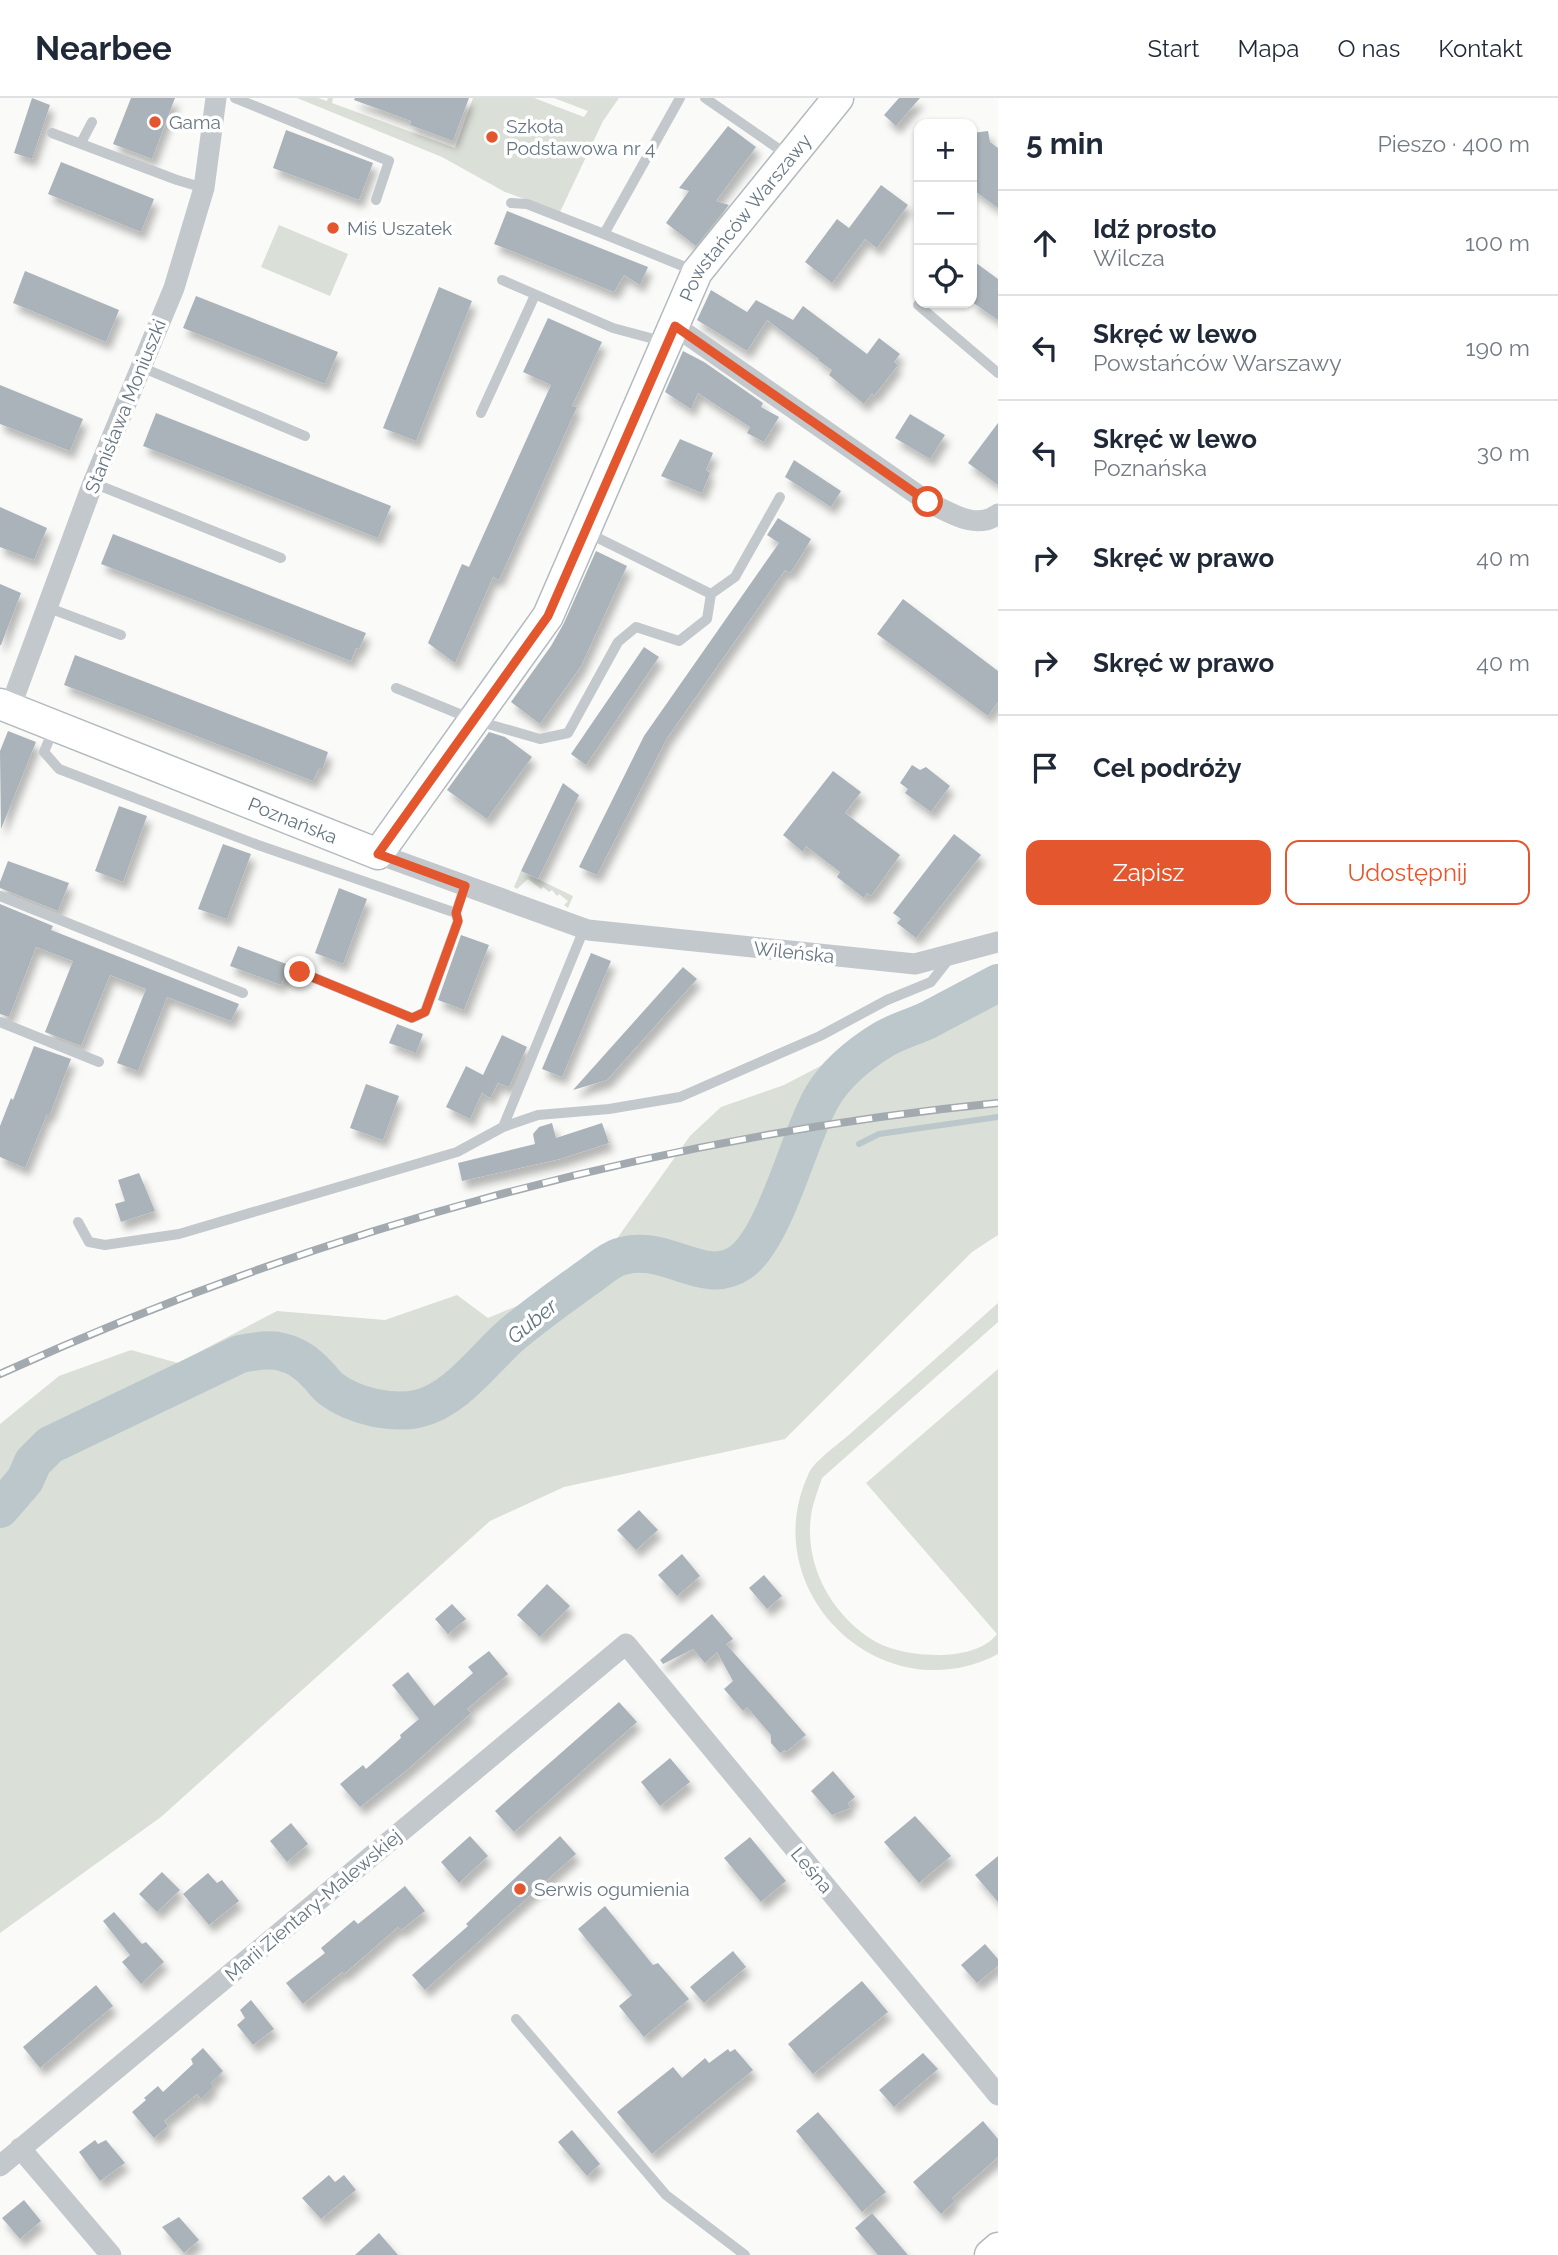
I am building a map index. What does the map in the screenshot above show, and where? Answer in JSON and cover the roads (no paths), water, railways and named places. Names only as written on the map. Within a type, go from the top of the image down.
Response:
[{"type":"street","name":"Stanisława Moniuszki","points":[[5,706],[49,608],[93,483],[174,288],[204,188],[216,98]]},
{"type":"street","name":"Powstańców Warszawy","points":[[378,854],[548,616],[697,272],[838,98]]},
{"type":"street","points":[[671,335],[928,502],[963,520],[990,520],[998,514]]},
{"type":"street","name":"Poznańska","points":[[5,706],[378,854],[586,930]]},
{"type":"street","name":"Wileńska","points":[[586,930],[915,964],[998,943]]},
{"type":"street","name":"Leśna","points":[[626,1644],[998,2095]]},
{"type":"street","name":"Marii Zientary-Malewskiej","points":[[0,2166],[626,1644]]},
{"type":"street","points":[[20,2148],[111,2255]]},
{"type":"street","points":[[990,2255],[998,2248]]},
{"type":"lane","points":[[235,98],[389,161],[376,200]]},
{"type":"lane","points":[[604,234],[680,98]]},
{"type":"lane","points":[[705,98],[791,157]]},
{"type":"lane","points":[[81,143],[92,122]]},
{"type":"lane","points":[[52,133],[204,188]]},
{"type":"lane","points":[[511,203],[527,204],[697,272]]},
{"type":"lane","points":[[502,280],[613,328],[671,335]]},
{"type":"lane","points":[[481,413],[536,295]]},
{"type":"lane","points":[[922,308],[998,373]]},
{"type":"lane","points":[[141,367],[305,436]]},
{"type":"lane","points":[[93,483],[281,558]]},
{"type":"lane","points":[[396,688],[474,720],[540,739],[568,733],[618,642],[636,626],[679,640],[707,619],[711,594],[735,577],[780,497]]},
{"type":"lane","points":[[585,532],[711,594]]},
{"type":"lane","points":[[49,608],[121,635]]},
{"type":"lane","points":[[55,726],[44,752],[59,769],[258,845],[456,913]]},
{"type":"lane","points":[[300,972],[412,1018],[425,1012],[458,921],[456,913],[465,886]]},
{"type":"lane","points":[[0,896],[243,993]]},
{"type":"lane","points":[[503,1127],[586,930]]},
{"type":"lane","points":[[78,1222],[89,1242],[105,1245],[179,1234],[457,1153],[503,1127],[538,1115],[609,1110],[680,1097],[820,1036],[887,1000],[931,982],[951,956]]},
{"type":"lane","points":[[0,1022],[99,1062]]},
{"type":"lane","points":[[516,2019],[666,2194],[745,2255]]},
{"type":"waterway","name":"Guber","points":[[0,1509],[25,1480],[33,1462],[50,1445],[240,1354],[266,1350],[287,1353],[305,1363],[331,1389],[350,1400],[384,1409],[417,1409],[443,1398],[467,1380],[517,1330],[619,1257],[653,1255],[713,1270],[727,1269],[741,1262],[754,1249],[765,1231],[813,1114],[828,1088],[842,1072],[884,1039],[928,1020],[998,983]]},
{"type":"waterway","points":[[859,1144],[879,1134],[998,1117]]},
{"type":"waterway","points":[[785,1185],[797,1186]]},
{"type":"waterway","points":[[186,1366],[190,1376]]},
{"type":"railway","points":[[0,1374],[119,1323],[240,1276],[363,1234],[488,1198],[614,1166],[742,1140],[870,1119],[998,1103]]},
{"type":"place","name":"Gama","points":[[155,122]]},
{"type":"place","name":"Szkoła Podstawowa nr 4","points":[[492,137]]},
{"type":"place","name":"Miś Uszatek","points":[[333,228]]},
{"type":"place","name":"Serwis ogumienia","points":[[520,1889]]}]
